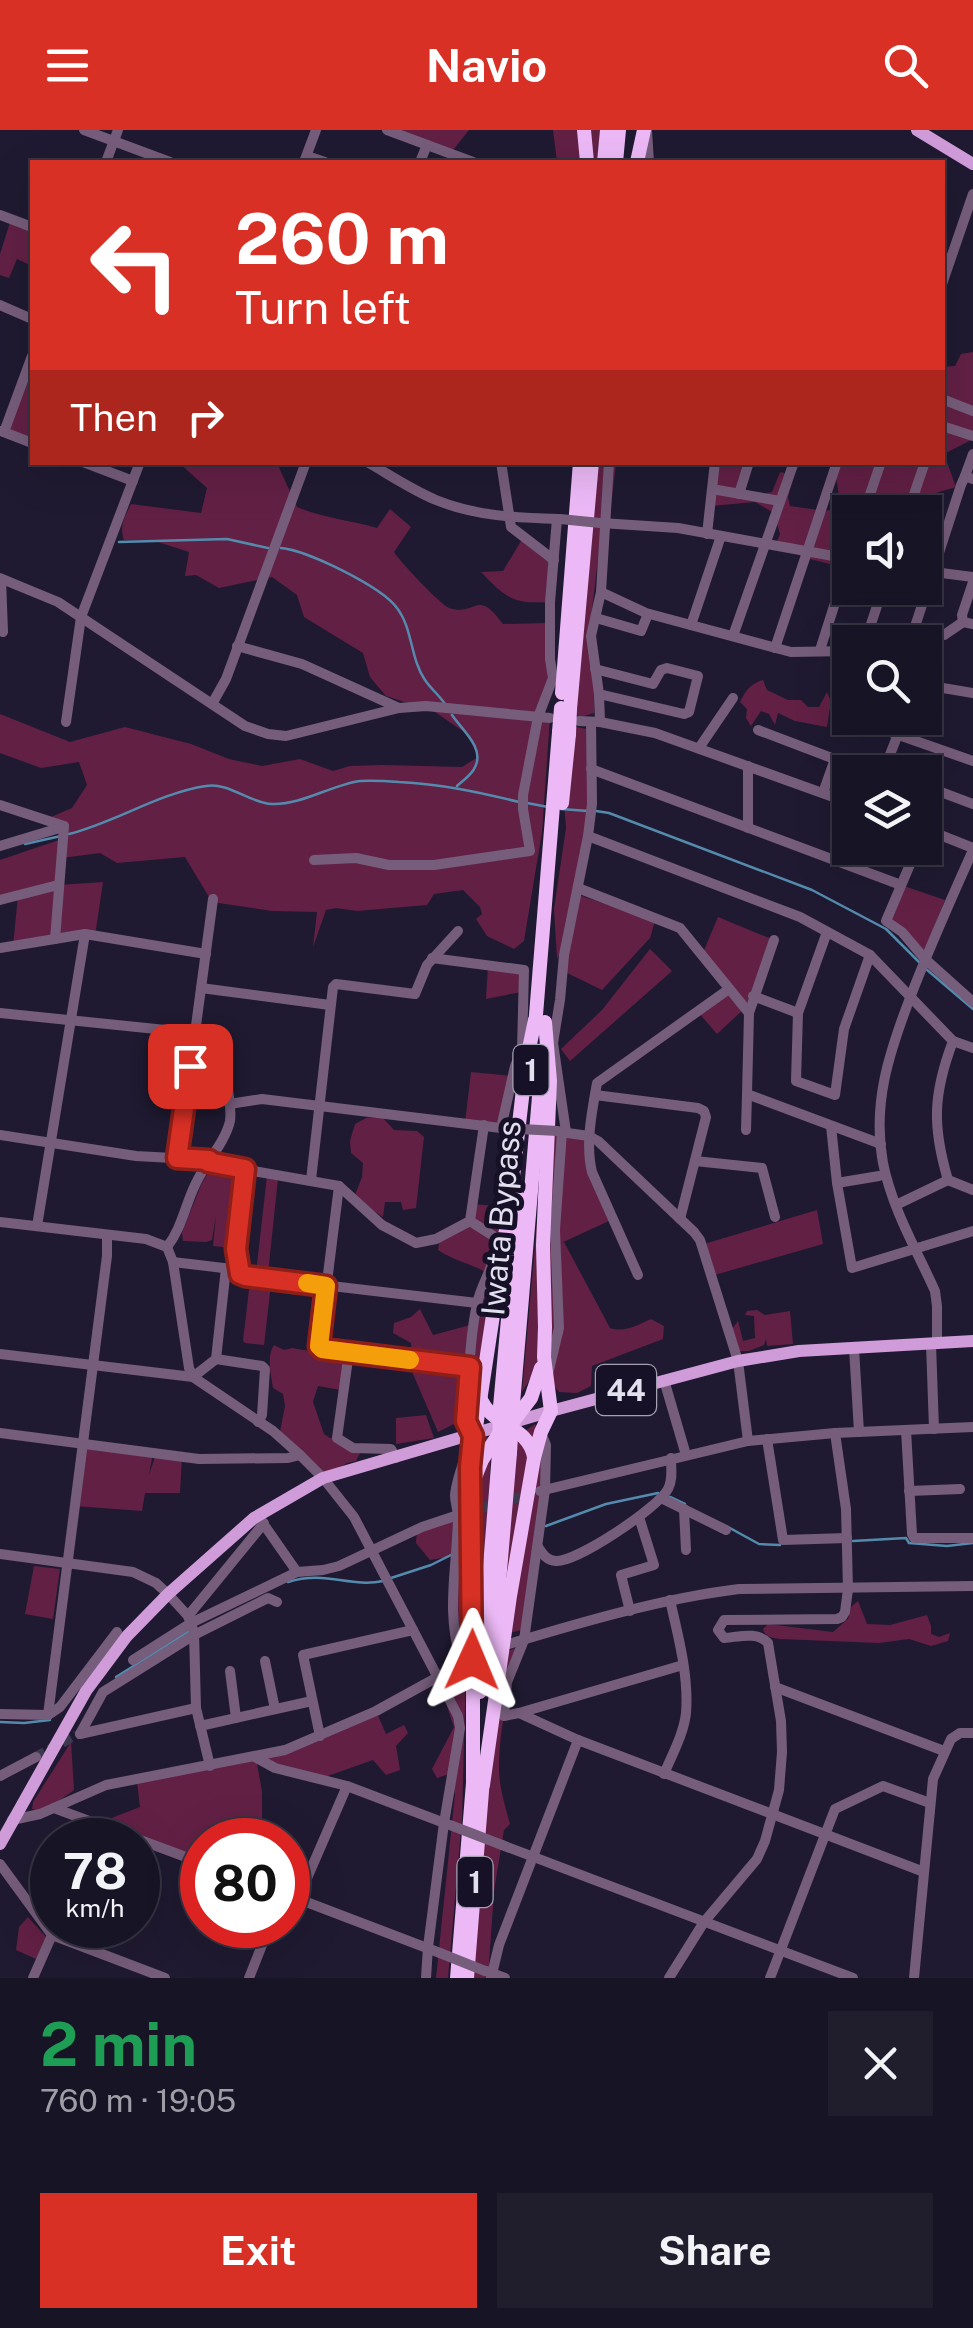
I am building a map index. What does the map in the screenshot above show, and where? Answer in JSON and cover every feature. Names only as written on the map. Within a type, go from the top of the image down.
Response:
[{"type":"highway","points":[[584,130],[586,160]]},
{"type":"highway","points":[[604,160],[607,130]]},
{"type":"highway","points":[[616,160],[619,130]]},
{"type":"highway","points":[[637,160],[646,130]]},
{"type":"highway","name":"Iwata Bypass","points":[[569,720],[580,465]]},
{"type":"highway","name":"Iwata Bypass","points":[[467,1978],[507,1405],[592,465]]},
{"type":"highway","points":[[478,1787],[534,1458],[550,1411],[544,1357],[543,1244],[550,1081],[540,1021]]},
{"type":"highway","name":"1","points":[[478,1787],[470,1467],[510,1203],[526,1063],[540,1021]]},
{"type":"highway","points":[[472,1491],[492,1442],[531,1398],[544,1357]]},
{"type":"highway","points":[[480,1397],[488,1412],[526,1439],[534,1458]]},
{"type":"highway","name":"Iwata Bypass","points":[[457,1978],[478,1787]]},
{"type":"main road","points":[[917,130],[973,164]]},
{"type":"main road","name":"44","points":[[0,1844],[7,1824],[86,1691],[127,1636],[168,1594],[261,1519],[324,1478],[550,1411],[738,1361],[799,1351],[973,1342]]},
{"type":"street","points":[[84,130],[116,136],[166,160]]},
{"type":"street","points":[[306,159],[316,130]]},
{"type":"street","points":[[387,130],[468,160]]},
{"type":"street","points":[[646,130],[649,160]]},
{"type":"street","points":[[107,160],[116,136]]},
{"type":"street","points":[[421,160],[427,145]]},
{"type":"street","points":[[945,276],[973,194]]},
{"type":"street","points":[[0,215],[30,227]]},
{"type":"street","points":[[0,305],[30,319]]},
{"type":"street","points":[[30,361],[2,432],[30,442]]},
{"type":"street","points":[[945,401],[973,410]]},
{"type":"street","points":[[945,427],[973,436]]},
{"type":"street","points":[[942,539],[969,477],[973,454]]},
{"type":"street","points":[[92,465],[132,481]]},
{"type":"street","points":[[66,722],[81,617],[139,465]]},
{"type":"street","points":[[212,704],[226,679],[305,465]]},
{"type":"street","points":[[373,465],[436,500],[477,512],[678,528],[832,554]]},
{"type":"street","points":[[502,465],[511,526],[554,560]]},
{"type":"street","points":[[599,694],[591,636],[601,592],[609,465]]},
{"type":"street","points":[[707,534],[715,465]]},
{"type":"street","points":[[739,494],[747,465]]},
{"type":"street","points":[[733,636],[793,465]]},
{"type":"street","points":[[775,648],[836,465]]},
{"type":"street","points":[[870,495],[881,465]]},
{"type":"street","points":[[914,495],[925,465]]},
{"type":"street","points":[[712,489],[780,501]]},
{"type":"street","points":[[546,1379],[559,1328],[555,1230],[562,1132],[553,1042],[564,955],[592,804],[591,769],[553,678],[550,659],[550,602],[559,519]]},
{"type":"street","points":[[692,625],[721,536]]},
{"type":"street","points":[[942,573],[973,579],[962,615],[968,623],[942,636]]},
{"type":"street","points":[[0,631],[1,579],[58,602],[245,726],[268,734],[286,736],[399,708],[426,706],[569,720],[655,733],[832,797]]},
{"type":"street","points":[[601,592],[648,614],[775,648],[791,652],[832,650]]},
{"type":"street","points":[[820,650],[835,605]]},
{"type":"street","points":[[596,618],[641,631],[648,614]]},
{"type":"street","points":[[237,646],[302,664],[399,708]]},
{"type":"street","points":[[596,669],[653,684],[666,668],[698,676],[689,712],[684,714],[599,694]]},
{"type":"street","points":[[942,687],[973,692]]},
{"type":"street","points":[[314,860],[356,858],[390,865],[434,864],[530,852],[523,795],[569,720],[599,694]]},
{"type":"street","points":[[699,748],[732,698]]},
{"type":"street","points":[[758,730],[832,758]]},
{"type":"street","points":[[901,735],[973,761]]},
{"type":"street","points":[[748,766],[748,828]]},
{"type":"street","points":[[823,794],[832,768]]},
{"type":"street","points":[[591,769],[901,885]]},
{"type":"street","points":[[942,792],[973,804]]},
{"type":"street","points":[[0,804],[64,826]]},
{"type":"street","points":[[0,846],[64,826]]},
{"type":"street","points":[[55,939],[64,826]]},
{"type":"street","points":[[588,836],[800,918],[870,955],[954,1041],[973,1048]]},
{"type":"street","points":[[934,1428],[937,1306],[890,1190],[881,1144],[880,1102],[886,1068],[911,996],[973,849],[942,836]]},
{"type":"street","points":[[910,865],[886,921],[902,932],[923,964],[972,996]]},
{"type":"street","points":[[0,900],[58,885]]},
{"type":"street","points":[[578,888],[680,928],[748,1013]]},
{"type":"street","points":[[177,1158],[213,899]]},
{"type":"street","points":[[310,1180],[333,986],[414,994],[426,965],[458,931]]},
{"type":"street","points":[[828,932],[798,1014],[796,1080],[835,1095],[844,1029],[870,955]]},
{"type":"street","points":[[37,1226],[86,934]]},
{"type":"street","points":[[0,948],[86,934],[206,954]]},
{"type":"street","points":[[746,1130],[748,1013],[774,940]]},
{"type":"street","points":[[432,958],[524,970],[522,1050],[501,1128]]},
{"type":"street","points":[[201,988],[330,1004]]},
{"type":"street","points":[[638,1276],[589,1158],[597,1083],[729,989]]},
{"type":"street","points":[[753,996],[798,1014]]},
{"type":"street","points":[[0,1013],[196,1033],[217,1046],[229,1104],[229,1124],[196,1182],[178,1234],[166,1247]]},
{"type":"street","points":[[948,1180],[936,1120],[938,1089],[954,1041]]},
{"type":"street","points":[[747,1094],[881,1144]]},
{"type":"street","points":[[595,1095],[704,1111],[706,1117],[680,1218]]},
{"type":"street","points":[[229,1104],[262,1099],[562,1132],[598,1141],[700,1240],[738,1361],[748,1441]]},
{"type":"street","points":[[470,1220],[484,1126]]},
{"type":"street","points":[[831,1126],[852,1268],[973,1231]]},
{"type":"street","points":[[0,1135],[136,1156],[208,1161],[339,1186],[382,1225],[416,1243],[436,1239],[470,1220]]},
{"type":"street","points":[[696,1161],[762,1168],[775,1217]]},
{"type":"street","points":[[245,1169],[236,1249],[240,1274],[477,1302]]},
{"type":"street","points":[[837,1183],[879,1176]]},
{"type":"street","points":[[896,1206],[948,1180],[972,1186]]},
{"type":"street","points":[[339,1186],[319,1346],[470,1367]]},
{"type":"street","points":[[7,1824],[106,1785],[285,1750],[376,1711],[465,1662],[455,1643],[452,1624],[452,1587],[462,1514],[455,1496],[473,1436],[466,1421],[477,1302],[492,1270],[497,1246],[496,1236],[470,1220]]},
{"type":"street","points":[[0,1222],[146,1239],[166,1247],[173,1262],[193,1377]]},
{"type":"street","points":[[48,1716],[107,1235]]},
{"type":"street","points":[[173,1262],[240,1270]]},
{"type":"street","points":[[193,1377],[216,1359],[226,1268]]},
{"type":"street","points":[[854,1348],[860,1432]]},
{"type":"street","points":[[349,1352],[337,1438],[353,1448],[391,1449],[396,1458]]},
{"type":"street","points":[[0,1354],[193,1377],[300,1455],[354,1517],[458,1716],[460,1728],[426,1978]]},
{"type":"street","points":[[216,1359],[266,1369],[258,1422]]},
{"type":"street","points":[[664,1380],[686,1455]]},
{"type":"street","points":[[540,1491],[748,1441],[973,1427]]},
{"type":"street","points":[[906,1430],[914,1538],[973,1538]]},
{"type":"street","points":[[541,1432],[546,1446],[538,1546],[524,1640],[505,1692],[504,1716],[683,1665]]},
{"type":"street","points":[[669,1978],[704,1922],[757,1859],[779,1790],[782,1752],[768,1643],[752,1635],[724,1638],[718,1630],[724,1620],[837,1620],[845,1612],[847,1538],[844,1485],[835,1433]]},
{"type":"street","points":[[0,1434],[199,1459],[300,1455]]},
{"type":"street","points":[[766,1439],[783,1540],[847,1538]]},
{"type":"street","points":[[538,1546],[548,1558],[564,1560],[602,1542],[663,1495],[671,1480],[671,1458]]},
{"type":"street","points":[[909,1491],[960,1489]]},
{"type":"street","points":[[663,1495],[726,1530]]},
{"type":"street","points":[[684,1509],[686,1550]]},
{"type":"street","points":[[133,1660],[296,1572],[340,1566],[422,1527],[462,1514]]},
{"type":"street","points":[[630,1611],[620,1575],[654,1566],[639,1516]]},
{"type":"street","points":[[192,1626],[261,1519],[296,1572]]},
{"type":"street","points":[[0,1554],[133,1572],[168,1594],[192,1626],[196,1708],[210,1766]]},
{"type":"street","points":[[510,1644],[670,1600],[739,1589],[973,1586]]},
{"type":"street","points":[[196,1708],[78,1734],[103,1692],[192,1626],[268,1598],[277,1602]]},
{"type":"street","points":[[664,1774],[686,1711],[683,1665],[670,1600]]},
{"type":"street","points":[[320,1736],[302,1655],[413,1630]]},
{"type":"street","points":[[0,1714],[48,1716],[118,1632]]},
{"type":"street","points":[[265,1661],[276,1710]]},
{"type":"street","points":[[230,1671],[236,1718]]},
{"type":"street","points":[[775,1687],[944,1751]]},
{"type":"street","points":[[200,1726],[312,1701]]},
{"type":"street","points":[[519,1713],[664,1774],[924,1872]]},
{"type":"street","points":[[914,1978],[933,1779],[951,1739],[973,1732]]},
{"type":"street","points":[[489,1974],[578,1740]]},
{"type":"street","points":[[0,1776],[36,1757]]},
{"type":"street","points":[[255,1758],[285,1771],[347,1786],[853,1978]]},
{"type":"street","points":[[310,1862],[347,1786]]},
{"type":"street","points":[[770,1978],[835,1809],[883,1786],[930,1804]]},
{"type":"street","points":[[54,1808],[180,1854]]},
{"type":"street","points":[[0,1864],[30,1905]]},
{"type":"street","points":[[310,1903],[505,1978]]},
{"type":"street","points":[[33,1978],[46,1948]]},
{"type":"street","points":[[86,1948],[165,1978]]},
{"type":"street","points":[[249,1978],[261,1948]]},
{"type":"shaded area","points":[[387,130],[469,130],[450,154]]},
{"type":"shaded area","points":[[553,130],[600,130],[597,160],[557,160]]},
{"type":"shaded area","points":[[11,219],[30,226],[30,265],[17,259],[9,278],[0,275],[0,254]]},
{"type":"shaded area","points":[[973,352],[973,439],[945,453],[945,367],[955,366],[961,354]]},
{"type":"shaded area","points":[[30,366],[30,442],[5,430]]},
{"type":"shaded area","points":[[945,457],[956,487],[929,495],[839,495],[838,465],[945,465]]},
{"type":"shaded area","points":[[181,465],[278,465],[297,507],[377,528],[390,509],[411,527],[394,552],[444,605],[458,610],[481,605],[503,624],[546,623],[552,681],[536,716],[550,718],[542,832],[524,941],[514,949],[487,936],[476,919],[482,914],[480,907],[463,890],[434,894],[427,905],[326,910],[313,947],[317,912],[272,911],[212,902],[185,857],[117,863],[100,853],[62,858],[58,885],[103,882],[95,936],[13,947],[18,895],[0,898],[0,860],[62,839],[58,828],[44,820],[72,808],[87,785],[79,762],[41,768],[0,753],[0,714],[70,742],[125,727],[262,766],[300,759],[333,771],[350,766],[462,767],[478,757],[467,734],[435,712],[386,696],[370,677],[363,653],[304,617],[297,595],[272,577],[219,588],[196,575],[185,576],[189,552],[155,541],[124,540],[122,526],[131,504],[201,513],[207,488]]},
{"type":"shaded area","points":[[598,465],[616,465],[610,516],[601,534],[590,626],[596,671],[594,713],[581,717],[573,713]]},
{"type":"shaded area","points":[[715,465],[744,465],[743,498],[772,492],[780,472],[794,475],[788,497],[790,506],[832,509],[832,564],[776,544],[780,534],[774,513],[755,502],[711,506]]},
{"type":"shaded area","points":[[524,536],[554,560],[550,602],[511,597],[481,572],[503,571]]},
{"type":"shaded area","points":[[763,680],[767,690],[788,700],[801,700],[808,707],[819,707],[827,692],[831,701],[827,727],[795,721],[778,713],[775,725],[769,714],[761,711],[751,726],[746,718],[747,709],[740,702],[749,688]]},
{"type":"shaded area","points":[[572,726],[591,730],[592,804],[576,894],[655,921],[650,938],[602,990],[563,971],[567,938],[557,959],[554,909],[566,828],[563,791]]},
{"type":"shaded area","points":[[901,885],[945,900],[922,956],[886,921]]},
{"type":"shaded area","points":[[718,917],[774,940],[745,1008],[717,1034],[698,1012],[729,989],[702,955]]},
{"type":"shaded area","points":[[650,949],[672,971],[570,1061],[561,1049],[602,1010]]},
{"type":"shaded area","points":[[488,965],[521,969],[521,992],[486,999]]},
{"type":"shaded area","points":[[471,1072],[513,1076],[503,1123],[465,1123]]},
{"type":"shaded area","points":[[382,1117],[394,1130],[417,1131],[424,1137],[416,1208],[403,1210],[401,1202],[385,1202],[383,1217],[355,1195],[363,1163],[351,1153],[350,1141],[355,1124],[366,1118]]},
{"type":"shaded area","points":[[504,1133],[515,1134],[474,1417],[438,1432],[413,1374],[411,1343],[393,1333],[394,1323],[420,1309],[433,1335],[474,1324],[489,1274],[438,1250],[440,1237],[467,1224],[473,1204],[495,1206]]},
{"type":"shaded area","points":[[549,1135],[589,1136],[590,1160],[611,1220],[557,1245],[564,1242],[610,1328],[626,1329],[651,1319],[664,1326],[663,1339],[592,1366],[591,1386],[577,1393],[559,1392],[538,1367],[522,1392]]},
{"type":"shaded area","points":[[210,1169],[241,1172],[232,1248],[213,1246],[216,1215],[212,1240],[183,1241],[182,1233]]},
{"type":"shaded area","points":[[267,1176],[278,1178],[268,1274],[256,1273]]},
{"type":"shaded area","points":[[817,1210],[823,1244],[711,1276],[701,1245]]},
{"type":"shaded area","points":[[250,1281],[271,1284],[264,1345],[243,1341]]},
{"type":"shaded area","points":[[757,1310],[765,1315],[790,1311],[793,1344],[767,1346],[766,1339],[764,1345],[740,1351],[732,1329],[738,1321],[743,1341],[755,1338],[754,1316],[745,1315]]},
{"type":"shaded area","points":[[274,1345],[284,1350],[345,1357],[341,1390],[318,1386],[313,1402],[324,1434],[360,1453],[356,1461],[323,1478],[279,1437],[285,1406],[283,1394],[273,1388],[270,1361]]},
{"type":"shaded area","points":[[426,1415],[434,1438],[396,1444],[396,1418]]},
{"type":"shaded area","points":[[535,1424],[546,1449],[525,1629],[495,1637],[515,1438]]},
{"type":"shaded area","points":[[492,1436],[481,1587],[471,1642],[464,1657],[459,1639],[454,1556],[430,1560],[416,1543],[417,1530],[457,1515],[455,1496],[476,1440]]},
{"type":"shaded area","points":[[87,1444],[153,1453],[149,1475],[156,1454],[182,1457],[180,1493],[145,1493],[142,1511],[75,1506]]},
{"type":"shaded area","points":[[34,1566],[60,1569],[53,1619],[25,1614]]},
{"type":"shaded area","points":[[858,1601],[867,1624],[890,1625],[927,1615],[931,1634],[939,1637],[950,1633],[948,1641],[931,1646],[909,1639],[879,1643],[780,1639],[767,1635],[763,1629],[768,1624],[833,1632],[848,1619],[851,1607]]},
{"type":"shaded area","points":[[518,1647],[499,1753],[500,1782],[510,1824],[504,1830],[494,1891],[488,1978],[473,1978],[491,1723],[508,1651]]},
{"type":"shaded area","points":[[466,1666],[462,1818],[448,1978],[436,1978],[455,1794],[449,1774],[437,1778],[432,1769],[454,1727],[437,1676]]},
{"type":"shaded area","points":[[376,1711],[386,1734],[404,1725],[408,1733],[396,1746],[400,1770],[386,1775],[373,1760],[322,1778],[256,1758],[262,1818],[180,1818],[180,1854],[160,1846],[160,1818],[113,1818],[140,1807],[137,1782],[255,1757]]},
{"type":"shaded area","points":[[71,1742],[74,1790],[48,1807],[32,1809],[33,1802]]},
{"type":"shaded area","points":[[30,1919],[30,1948],[41,1948],[36,1959],[16,1950],[19,1927]]},
{"type":"waterway","points":[[119,542],[227,539],[268,548]]},
{"type":"waterway","points":[[281,548],[343,571],[389,599],[406,625],[420,671],[445,704]]},
{"type":"waterway","points":[[452,715],[477,753],[474,770],[457,786]]},
{"type":"waterway","points":[[69,834],[171,795],[206,786],[223,787],[272,804],[360,781],[415,783],[519,802]]},
{"type":"waterway","points":[[527,803],[548,807]]},
{"type":"waterway","points":[[561,809],[588,811]]},
{"type":"waterway","points":[[596,811],[812,890],[886,929],[920,963]]},
{"type":"waterway","points":[[25,844],[61,836]]},
{"type":"waterway","points":[[926,969],[973,1009]]},
{"type":"waterway","points":[[546,1526],[606,1504],[658,1493]]},
{"type":"waterway","points":[[670,1497],[685,1504]]},
{"type":"waterway","points":[[728,1527],[759,1544],[780,1545]]},
{"type":"waterway","points":[[853,1541],[906,1538],[909,1543],[947,1546],[973,1543]]},
{"type":"waterway","points":[[391,1578],[453,1554]]},
{"type":"waterway","points":[[288,1582],[314,1578],[383,1581]]},
{"type":"waterway","points":[[116,1677],[191,1630]]},
{"type":"waterway","points":[[0,1722],[50,1720]]},
{"type":"tunnel","points":[[468,1512],[534,1493]]},
{"type":"tunnel","points":[[36,1757],[76,1735]]},
{"type":"slow traffic","points":[[307,1283],[326,1286],[319,1346],[322,1349],[410,1360]]},
{"type":"route","points":[[190,1066],[177,1158],[209,1160],[245,1169],[236,1249],[240,1274],[326,1286],[319,1346],[322,1349],[470,1367],[466,1421],[473,1436],[472,1660]]}]
